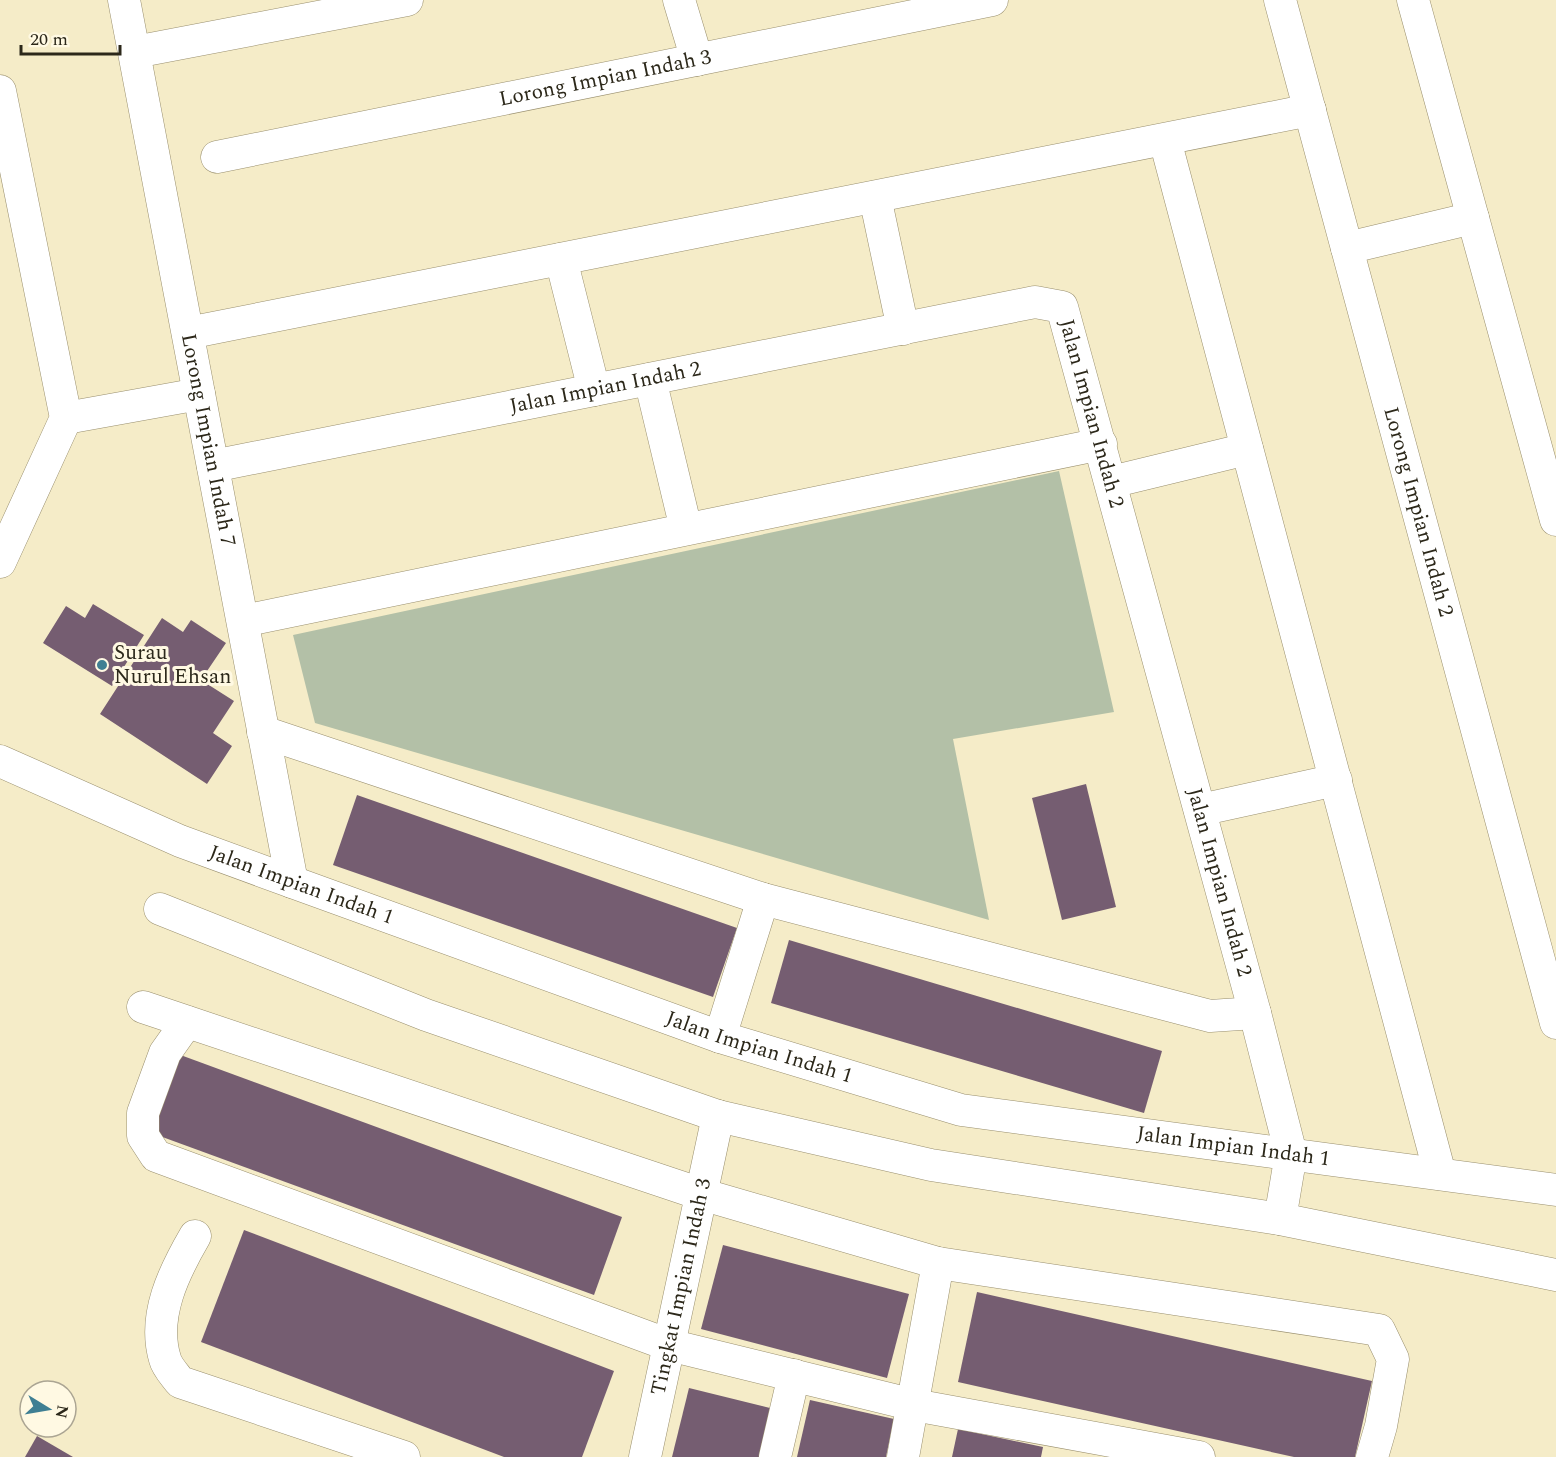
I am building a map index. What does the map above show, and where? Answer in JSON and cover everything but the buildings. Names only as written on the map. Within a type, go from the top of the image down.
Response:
[{"type":"street","name":"Lorong Impian Indah 7","points":[[124,0],[292,882]]},
{"type":"street","points":[[135,52],[406,0]]},
{"type":"street","points":[[679,0],[696,60]]},
{"type":"street","name":"Lorong Impian Indah 3","points":[[218,157],[992,0]]},
{"type":"street","name":"Lorong Impian Indah 2","points":[[1280,0],[1556,1023]]},
{"type":"street","points":[[1413,0],[1473,218],[1551,481],[1556,520]]},
{"type":"street","points":[[0,91],[66,417],[0,562]]},
{"type":"street","points":[[188,333],[1310,110]]},
{"type":"street","points":[[1165,140],[1440,1174]]},
{"type":"street","points":[[875,197],[903,329]]},
{"type":"street","points":[[1347,248],[1473,218]]},
{"type":"street","points":[[561,259],[594,390]]},
{"type":"street","name":"Jalan Impian Indah 2","points":[[213,466],[1035,302],[1062,307],[1255,1013],[1291,1154],[1280,1219]]},
{"type":"street","points":[[650,379],[686,529]]},
{"type":"street","points":[[66,417],[199,394]]},
{"type":"street","points":[[243,621],[1101,444]]},
{"type":"street","points":[[1111,482],[1247,448]]},
{"type":"street","points":[[263,732],[763,899],[1210,1016],[1255,1013]]},
{"type":"street","name":"Jalan Impian Indah 1","points":[[0,761],[180,841],[292,882],[720,1037],[961,1110],[1556,1190]]},
{"type":"street","points":[[1200,810],[1336,780]]},
{"type":"street","points":[[720,1037],[763,899]]},
{"type":"street","points":[[160,909],[426,1015],[718,1116],[931,1165],[1280,1219],[1556,1275]]},
{"type":"street","points":[[143,1007],[701,1194],[938,1263],[1379,1330],[1394,1359],[1381,1426],[1372,1457]]},
{"type":"street","points":[[187,1022],[165,1053],[143,1113],[143,1136],[156,1156],[669,1345],[914,1405],[1060,1444],[1192,1456]]},
{"type":"street","name":"Tingkat Impian Indah 3","points":[[645,1457],[718,1116]]},
{"type":"street","points":[[195,1236],[174,1274],[161,1322],[165,1360],[180,1382],[404,1457]]},
{"type":"street","points":[[903,1457],[938,1263]]},
{"type":"street","points":[[776,1457],[794,1375]]},
{"type":"green space","points":[[1059,471],[1114,712],[953,739],[989,920],[315,723],[293,635]]},
{"type":"place","name":"Surau Nurul Ehsan","points":[[102,665]]}]
